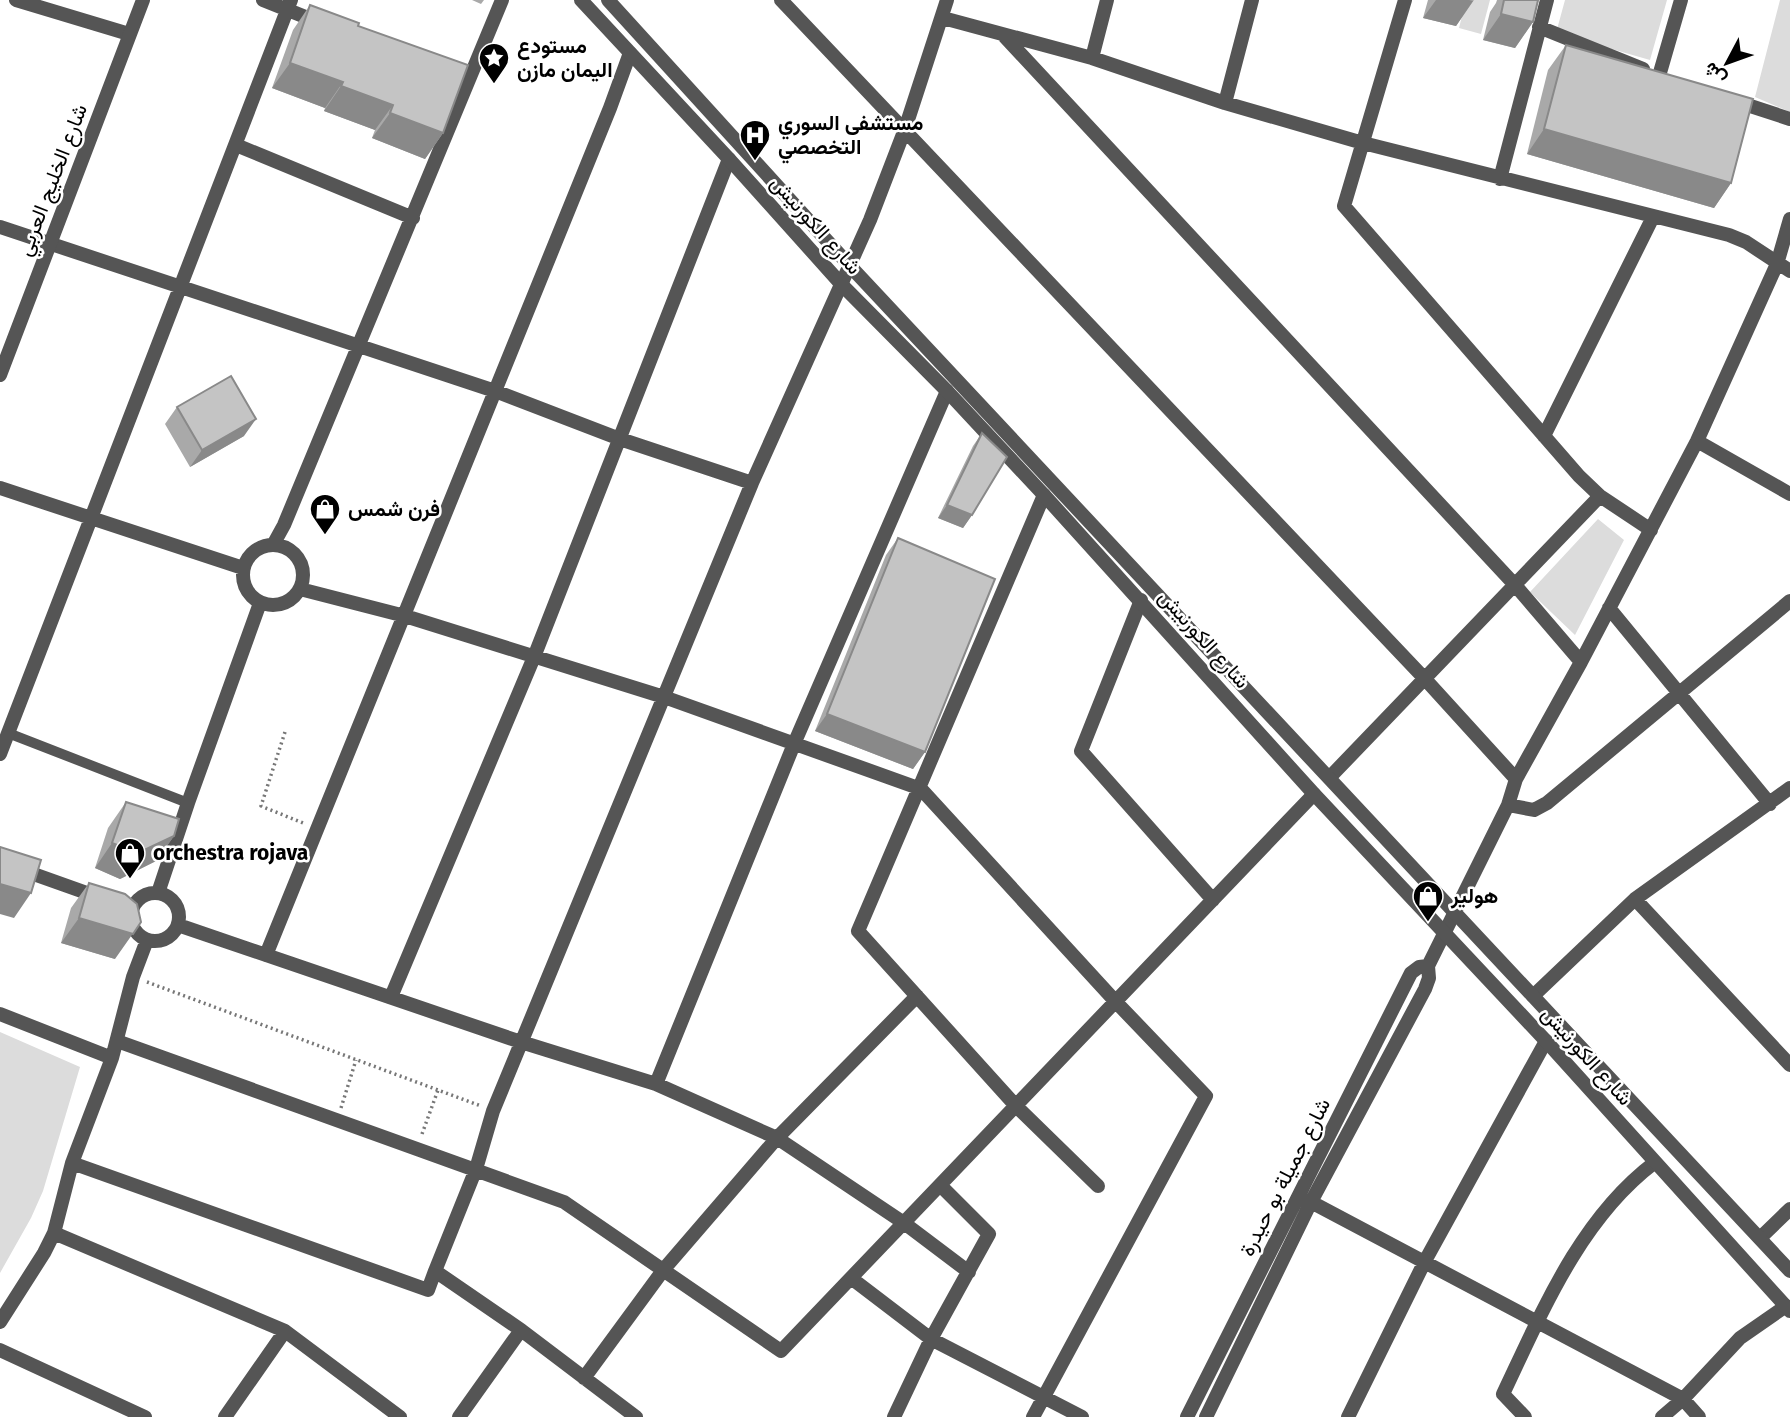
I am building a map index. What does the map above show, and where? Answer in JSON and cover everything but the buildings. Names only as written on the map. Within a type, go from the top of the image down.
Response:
[{"type":"street","points":[[16,0],[129,34]]},
{"type":"street","name":"شارع الخليج العربي","points":[[0,375],[143,0]]},
{"type":"street","points":[[263,0],[289,5],[336,29]]},
{"type":"street","points":[[272,545],[284,525],[413,218],[464,78],[502,0]]},
{"type":"street","name":"شارع الكورنيش","points":[[581,0],[842,285],[947,391],[1141,600],[1314,794],[1546,1041],[1788,1309]]},
{"type":"street","name":"شارع الكورنيش","points":[[608,0],[850,266],[1790,1271]]},
{"type":"street","points":[[781,0],[1425,679],[1516,779]]},
{"type":"street","points":[[72,1163],[428,1290],[476,1169],[493,1111],[521,1042],[752,483],[850,266],[905,129],[947,0]]},
{"type":"street","points":[[1092,58],[1107,0]]},
{"type":"street","points":[[1226,103],[1252,0]]},
{"type":"street","points":[[1405,0],[1344,206],[1544,436],[1600,496],[1650,530]]},
{"type":"street","points":[[1500,179],[1547,0]]},
{"type":"street","points":[[1539,27],[1666,78],[1681,0]]},
{"type":"street","points":[[0,754],[289,5]]},
{"type":"street","points":[[943,18],[1092,58],[1226,103],[1363,143],[1729,235],[1746,242],[1784,267]]},
{"type":"street","points":[[1004,36],[1515,585],[1581,662]]},
{"type":"street","points":[[266,955],[630,53]]},
{"type":"street","points":[[1725,97],[1790,119]]},
{"type":"street","points":[[236,145],[413,218]]},
{"type":"street","points":[[391,997],[534,657],[729,159]]},
{"type":"street","points":[[1544,436],[1653,217]]},
{"type":"street","points":[[1206,1417],[1311,1202],[1425,989],[1429,966],[1508,805],[1516,779],[1697,441],[1784,267],[1790,219]]},
{"type":"street","points":[[0,227],[495,391],[620,439],[752,483]]},
{"type":"street","points":[[656,1084],[794,744],[947,391]]},
{"type":"street","points":[[1697,441],[1790,494]]},
{"type":"street","points":[[0,488],[243,568]]},
{"type":"street","points":[[1044,495],[858,931],[1016,1106],[1098,1186]]},
{"type":"street","points":[[1330,777],[1600,496]]},
{"type":"street","points":[[272,545],[283,546],[292,551],[303,569],[300,589],[288,602],[278,606],[260,603],[247,591],[243,583],[243,568],[248,557],[255,550],[272,545]]},
{"type":"street","points":[[300,589],[405,616],[664,698],[920,789],[1206,1096],[1033,1417]]},
{"type":"street","points":[[1141,600],[1081,751],[1213,900]]},
{"type":"street","points":[[1508,805],[1534,810],[1547,803],[1790,601]]},
{"type":"street","points":[[158,893],[260,603]]},
{"type":"street","points":[[1609,608],[1770,804]]},
{"type":"street","points":[[1533,996],[1635,899],[1790,789]]},
{"type":"street","points":[[117,1041],[564,1202],[781,1352],[1314,794]]},
{"type":"street","points":[[0,862],[131,909]]},
{"type":"street","points":[[158,893],[166,896],[176,906],[179,914],[178,925],[172,935],[158,942],[137,934],[130,921],[131,909],[137,900],[144,895],[158,893]]},
{"type":"street","points":[[1635,899],[1790,1065]]},
{"type":"street","points":[[178,925],[521,1042],[656,1084],[777,1138],[904,1223],[969,1272]]},
{"type":"street","points":[[0,1322],[54,1233],[72,1163],[112,1058],[133,977],[147,940]]},
{"type":"street","name":"شارع جميلة بو حيدرة","points":[[1187,1417],[1411,973],[1419,967],[1429,966]]},
{"type":"street","points":[[584,1378],[664,1269],[777,1138],[917,996]]},
{"type":"street","points":[[0,1014],[112,1058]]},
{"type":"street","points":[[1348,1417],[1424,1261],[1546,1041]]},
{"type":"street","points":[[1525,1417],[1503,1394],[1538,1321],[1584,1238],[1633,1179],[1654,1163]]},
{"type":"street","points":[[894,1417],[931,1339],[989,1234],[940,1185]]},
{"type":"street","points":[[1311,1202],[1683,1399],[1699,1417]]},
{"type":"street","points":[[1760,1238],[1790,1209]]},
{"type":"street","points":[[54,1233],[285,1331],[400,1417]]},
{"type":"street","points":[[435,1271],[521,1330],[636,1417]]},
{"type":"street","points":[[851,1278],[931,1339],[1082,1417]]},
{"type":"street","points":[[1662,1417],[1683,1399],[1740,1338],[1788,1309]]},
{"type":"street","points":[[458,1417],[521,1330]]},
{"type":"street","points":[[225,1417],[285,1331]]},
{"type":"street","points":[[0,1350],[145,1417]]},
{"type":"lane","points":[[8,733],[188,803]]},
{"type":"path","points":[[285,732],[261,806],[318,829]]},
{"type":"path","points":[[133,977],[493,1111]]},
{"type":"path","points":[[337,1120],[356,1060]]},
{"type":"path","points":[[417,1148],[438,1090]]},
{"type":"shaded area","points":[[1466,0],[1490,0],[1481,34],[1459,28]]},
{"type":"shaded area","points":[[1565,0],[1667,0],[1650,60],[1556,33]]},
{"type":"shaded area","points":[[1780,0],[1790,0],[1790,112],[1755,97]]},
{"type":"shaded area","points":[[1598,519],[1624,540],[1575,635],[1530,592]]},
{"type":"shaded area","points":[[0,1032],[80,1067],[43,1191],[0,1273]]},
{"type":"place","name":"مستودع اليمان مازن","points":[[494,85]]},
{"type":"place","name":"مستشفى السوري التخصصي","points":[[755,162]]},
{"type":"place","name":"فرن شمس","points":[[325,536]]},
{"type":"place","name":"orchestra rojava","points":[[130,880]]},
{"type":"place","name":"هولير","points":[[1428,923]]}]
